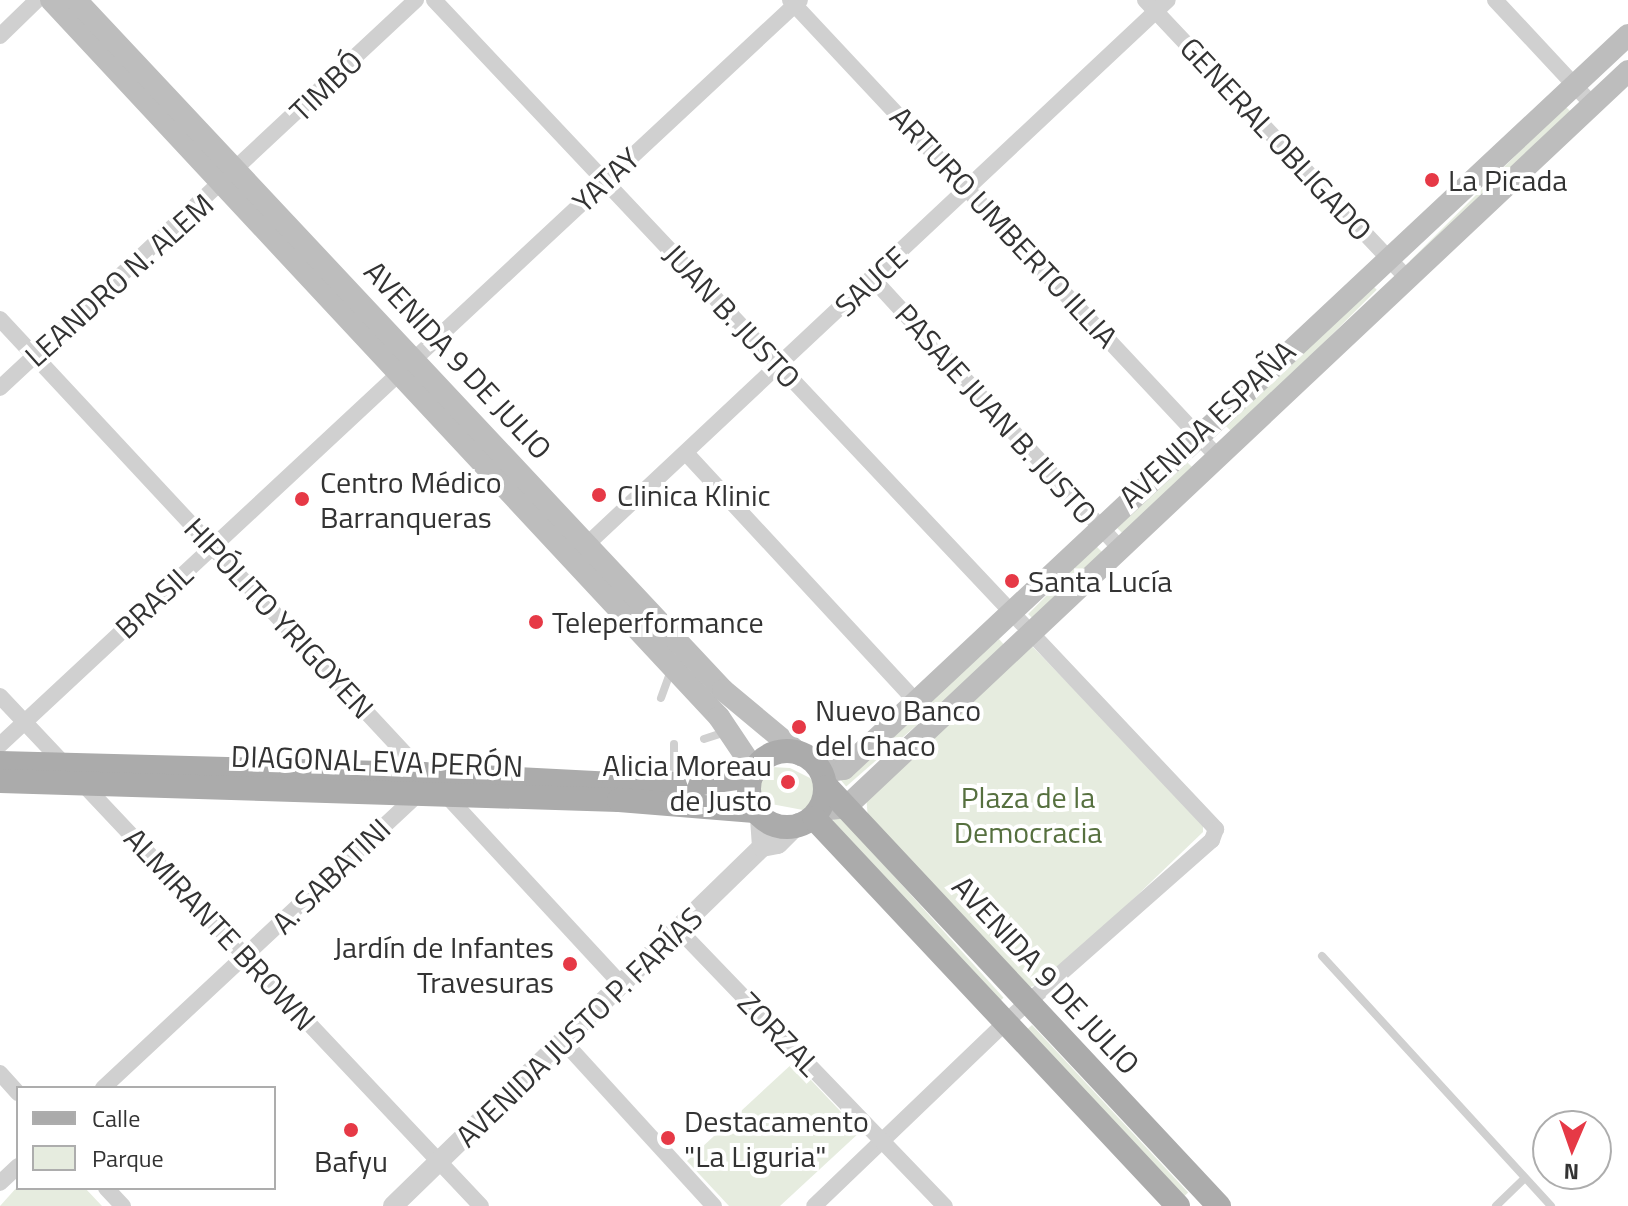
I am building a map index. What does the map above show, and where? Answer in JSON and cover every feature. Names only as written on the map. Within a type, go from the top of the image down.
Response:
[{"type":"main road","name":"AVENIDA 9 DE JULIO","points":[[51,0],[231,177]]},
{"type":"main road","name":"AVENIDA 9 DE JULIO","points":[[76,0],[231,177],[579,552],[723,690],[801,755]]},
{"type":"main road","name":"AVENIDA ESPAÑA","points":[[822,803],[844,769],[915,700],[1628,35]]},
{"type":"main road","name":"AVENIDA ESPAÑA","points":[[822,803],[1029,633],[1628,71]]},
{"type":"main road","name":"AVENIDA 9 DE JULIO","points":[[579,552],[672,667],[729,731],[752,773]]},
{"type":"main road","name":"DIAGONAL EVA PERÓN","points":[[0,763],[74,774],[421,784],[674,784],[752,773],[775,754],[801,755]]},
{"type":"main road","points":[[801,755],[822,803]]},
{"type":"main road","points":[[752,773],[747,796],[756,815]]},
{"type":"main road","name":"DIAGONAL EVA PERÓN","points":[[0,781],[74,774]]},
{"type":"main road","name":"DIAGONAL EVA PERÓN","points":[[421,784],[446,795],[756,815],[822,803]]},
{"type":"main road","name":"AVENIDA 9 DE JULIO","points":[[822,803],[1029,1005],[1218,1206]]},
{"type":"main road","name":"AVENIDA 9 DE JULIO","points":[[822,803],[1007,1021],[1178,1206]]},
{"type":"street","points":[[0,36],[37,0]]},
{"type":"street","name":"TIMBÓ","points":[[231,177],[416,0]]},
{"type":"street","name":"JUAN B. JUSTO","points":[[434,0],[1008,612],[1216,829],[1212,840],[1029,1005]]},
{"type":"street","points":[[1495,0],[1592,104]]},
{"type":"street","name":"YATAY","points":[[406,366],[795,2]]},
{"type":"street","name":"ARTURO UMBERTO ILLIA","points":[[795,2],[1217,456]]},
{"type":"street","name":"SAUCE","points":[[579,552],[970,190],[1156,4]]},
{"type":"street","name":"GENERAL OBLIGADO","points":[[1156,4],[1407,278]]},
{"type":"street","name":"LEANDRO N. ALEM","points":[[0,388],[231,177]]},
{"type":"street","name":"PASAJE JUAN B. JUSTO","points":[[874,280],[1119,547]]},
{"type":"street","name":"HIPÓLITO YRIGOYEN","points":[[0,319],[213,546],[421,784]]},
{"type":"street","name":"BRASIL","points":[[0,745],[406,366]]},
{"type":"street","points":[[686,453],[915,700]]},
{"type":"street","name":"ALMIRANTE BROWN","points":[[0,696],[481,1206]]},
{"type":"street","name":"A. SABATINI","points":[[105,1086],[247,957],[421,784]]},
{"type":"street","points":[[446,795],[623,986]]},
{"type":"street","name":"AVENIDA JUSTO P. FARÍAS","points":[[393,1206],[565,1043],[762,847],[778,844],[822,803]]},
{"type":"street","points":[[756,815],[762,847]]},
{"type":"street","name":"ZORZAL","points":[[680,931],[945,1206]]},
{"type":"street","points":[[814,1206],[1007,1021],[1029,1005]]},
{"type":"street","points":[[565,1043],[714,1206]]},
{"type":"street","points":[[0,1073],[16,1091]]},
{"type":"street","points":[[0,1183],[16,1168]]},
{"type":"street","points":[[108,1190],[123,1206]]},
{"type":"lane","points":[[661,698],[672,667]]},
{"type":"lane","points":[[704,739],[729,731]]},
{"type":"lane","points":[[674,744],[674,784]]},
{"type":"lane","points":[[1322,956],[1551,1206]]},
{"type":"lane","points":[[1496,1206],[1525,1178]]},
{"type":"green space","points":[[1565,106],[1573,114],[1418,269],[1410,261]]},
{"type":"green space","points":[[1369,282],[1377,290],[1233,433],[1225,426]]},
{"type":"green space","points":[[1185,460],[1193,468],[1125,536],[1117,528]]},
{"type":"green space","points":[[1096,546],[1104,554],[1036,622],[1028,614]]},
{"type":"green space","points":[[999,639],[1006,647],[846,786],[839,778]]},
{"type":"green space","name":"Plaza de la Democracia","points":[[1030,644],[1203,822],[1203,832],[1046,983],[1026,988],[868,819],[866,795]]},
{"type":"green space","points":[[771,767],[790,768],[810,778],[817,788],[814,802],[803,810],[760,802],[753,794],[755,784],[759,773]]},
{"type":"green space","points":[[839,815],[1004,998],[997,1004],[832,821]]},
{"type":"green space","points":[[1032,1025],[1188,1192],[1182,1198],[1026,1030]]},
{"type":"green space","points":[[794,1062],[860,1132],[780,1206],[729,1206],[687,1161]]},
{"type":"green space","points":[[16,1188],[87,1190],[102,1206],[0,1206]]},
{"type":"place","name":"La Picada","points":[[1432,180]]},
{"type":"place","name":"Clinica Klinic","points":[[599,495]]},
{"type":"place","name":"Centro Médico Barranqueras","points":[[302,499]]},
{"type":"place","name":"Santa Lucía","points":[[1012,581]]},
{"type":"place","name":"Teleperformance","points":[[536,622]]},
{"type":"place","name":"Nuevo Banco del Chaco","points":[[799,727]]},
{"type":"place","name":"Alicia Moreau de Justo","points":[[788,782]]},
{"type":"place","name":"Jardín de Infantes Travesuras","points":[[570,964]]},
{"type":"place","name":"Bafyu","points":[[351,1130]]},
{"type":"place","name":"Destacamento \"La Liguria\"","points":[[668,1138]]}]
